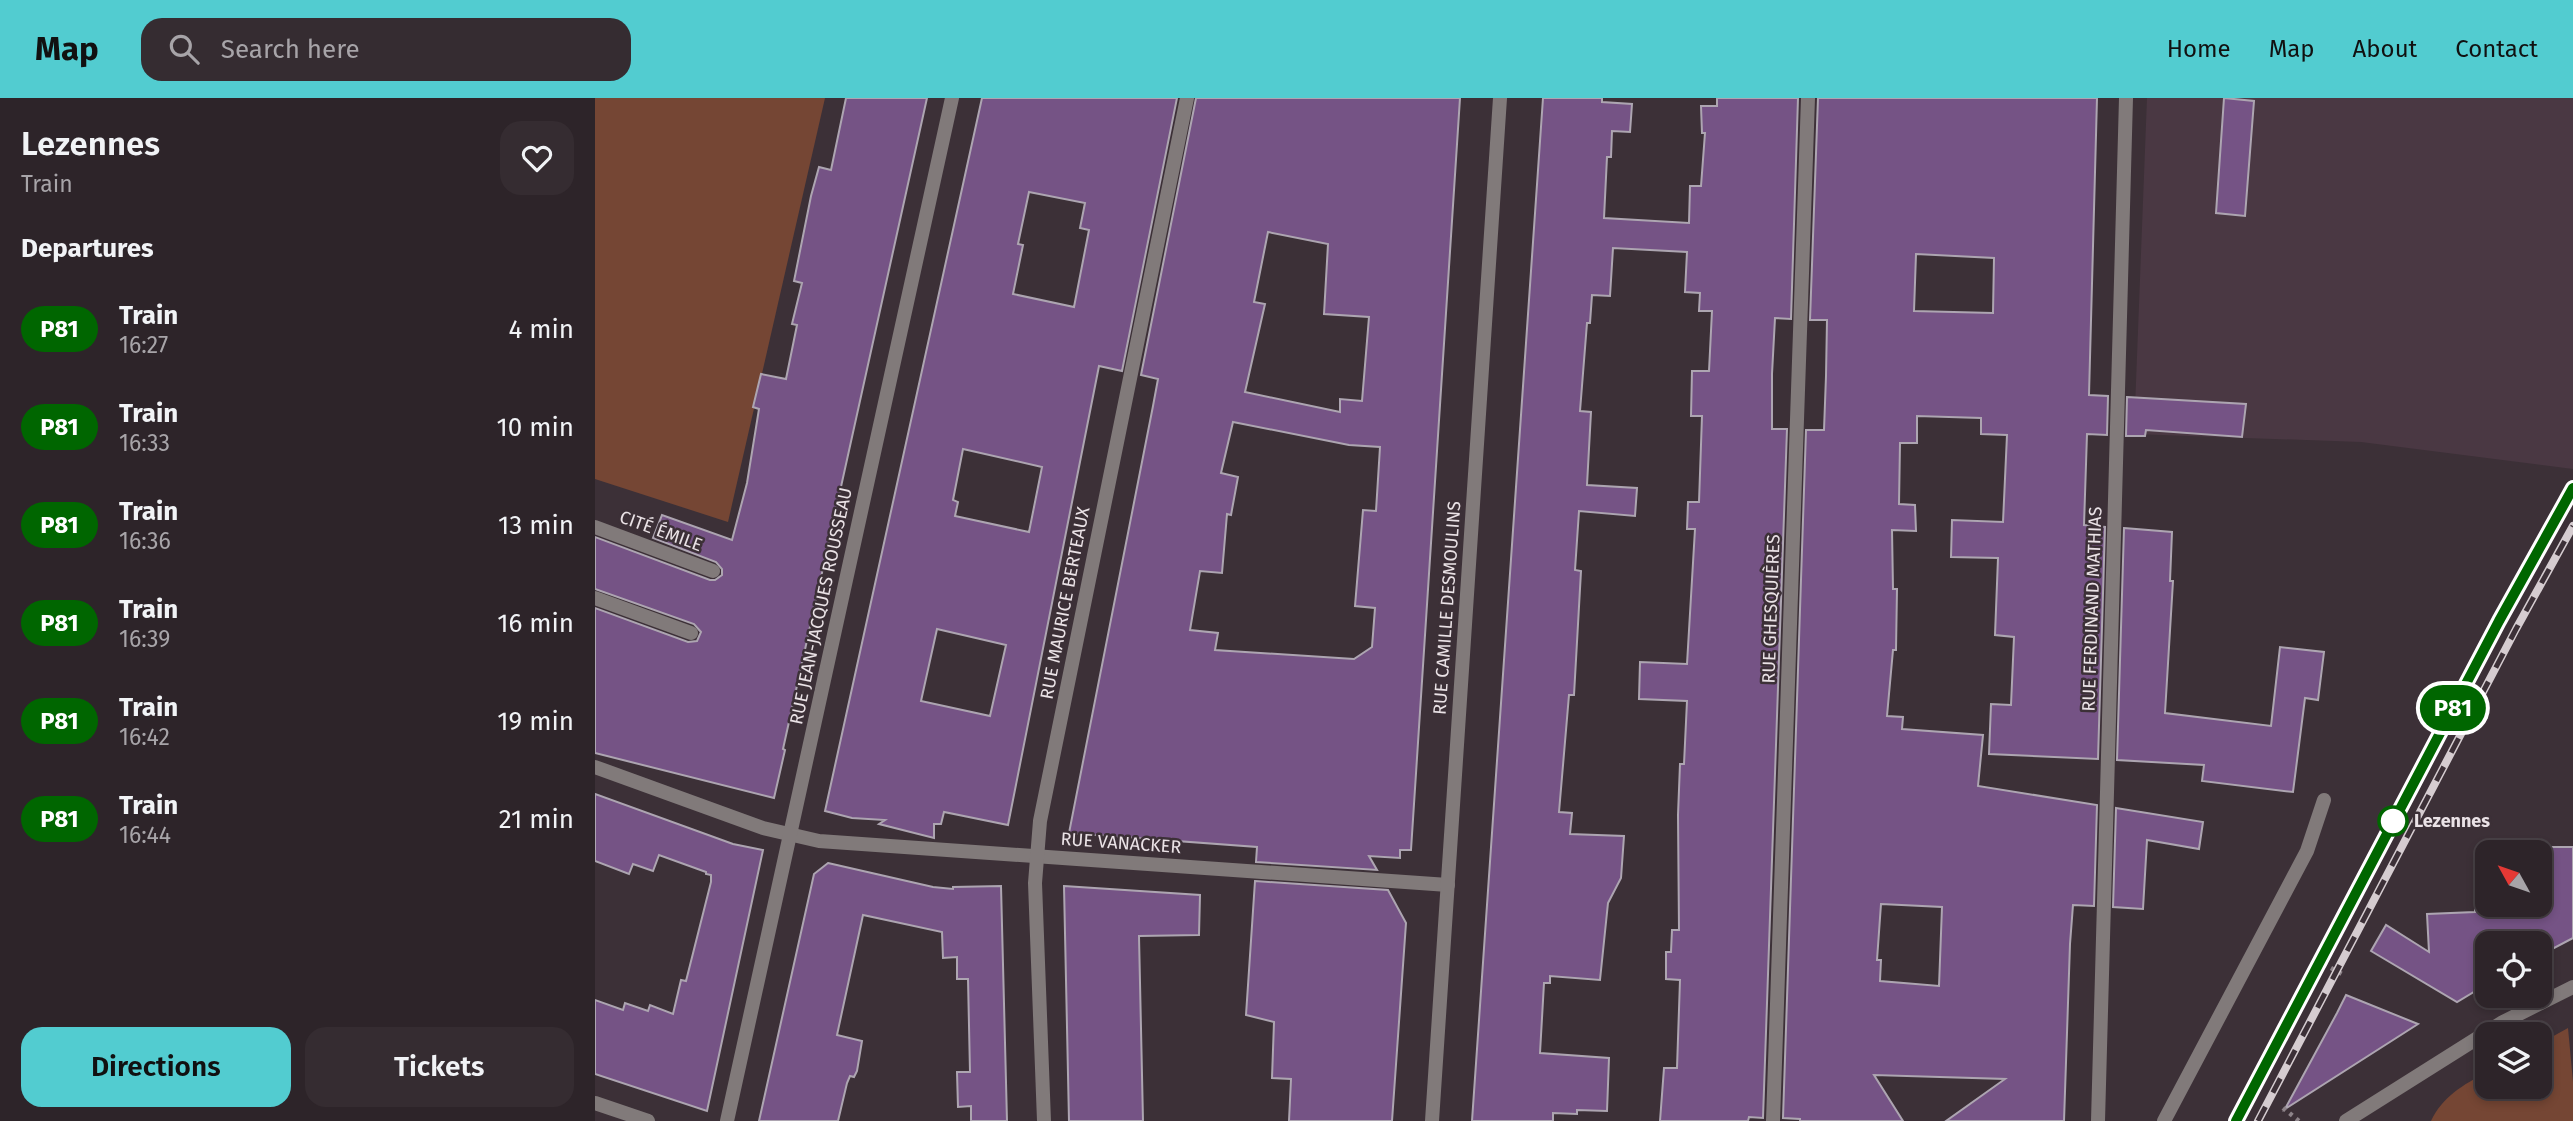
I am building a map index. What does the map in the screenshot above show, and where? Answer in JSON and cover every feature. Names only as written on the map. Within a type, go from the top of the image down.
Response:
[{"type":"street","name":"RUE JEAN-JACQUES ROUSSEAU","points":[[727,1121],[952,98]]},
{"type":"street","name":"RUE MAURICE BERTEAUX","points":[[1044,1121],[1036,857],[1040,821],[1187,98]]},
{"type":"street","name":"RUE CAMILLE DESMOULINS","points":[[1432,1121],[1500,98]]},
{"type":"street","name":"RUE GHESQUIÈRES","points":[[1773,1121],[1808,98]]},
{"type":"street","name":"RUE FERDINAND MATHIAS","points":[[2098,1121],[2126,98]]},
{"type":"street","name":"CITÉ ÉMILE","points":[[595,527],[713,571]]},
{"type":"street","points":[[595,598],[691,633]]},
{"type":"street","name":"RUE VANACKER","points":[[595,767],[763,828],[819,841],[1448,886]]},
{"type":"street","points":[[2164,1121],[2307,851],[2324,800]]},
{"type":"street","points":[[2346,1121],[2503,1022],[2573,988]]},
{"type":"street","points":[[595,1103],[648,1121]]},
{"type":"path","points":[[2316,960],[2344,975]]},
{"type":"path","points":[[2283,1108],[2299,1121]]},
{"type":"shaded area","points":[[595,98],[825,98],[728,522],[595,479]]},
{"type":"shaded area","points":[[2147,98],[2573,98],[2573,469],[2361,442],[2134,434]]},
{"type":"shaded area","points":[[2568,1028],[2573,1121],[2431,1121],[2448,1098],[2475,1079],[2475,1099],[2552,1099],[2552,1037]]},
{"type":"building","points":[[846,98],[927,98],[774,798],[595,753],[595,608],[688,642],[697,641],[701,632],[694,624],[595,589],[595,537],[710,580],[722,575],[722,569],[716,562],[653,538],[662,515],[732,540],[747,483],[759,409],[753,407],[761,374],[786,379],[797,325],[792,324],[802,283],[794,281],[811,196],[819,167],[831,170]]},
{"type":"building","points":[[982,98],[1177,98],[1122,371],[1099,366],[1008,825],[944,812],[941,824],[934,824],[934,838],[879,824],[885,820],[852,818],[825,811]],"holes":[[[1029,192],[1085,203],[1080,228],[1089,230],[1074,307],[1013,294],[1023,245],[1018,244]],[[963,449],[1042,467],[1029,532],[955,516],[958,502],[953,500]],[[937,629],[1006,645],[990,716],[921,701]]]},
{"type":"building","points":[[1196,98],[1460,98],[1411,850],[1400,850],[1400,858],[1369,856],[1377,870],[1256,862],[1257,847],[1069,833],[1158,379],[1141,375]],"holes":[[[1268,232],[1328,244],[1324,314],[1369,317],[1362,401],[1340,399],[1340,412],[1245,392],[1265,304],[1254,302]],[[1233,422],[1349,445],[1380,447],[1376,511],[1363,510],[1355,606],[1375,608],[1372,647],[1354,659],[1215,650],[1218,633],[1190,630],[1200,571],[1222,573],[1227,514],[1231,515],[1238,477],[1221,473]]]},
{"type":"building","points":[[1543,98],[1602,98],[1602,102],[1632,104],[1630,132],[1612,131],[1611,157],[1607,157],[1604,218],[1689,223],[1690,186],[1701,186],[1705,133],[1702,133],[1701,106],[1717,106],[1717,98],[1798,98],[1791,319],[1775,318],[1772,374],[1772,429],[1787,429],[1763,1118],[1749,1117],[1748,1121],[1660,1121],[1664,1068],[1677,1068],[1680,980],[1666,979],[1666,952],[1671,952],[1672,930],[1679,930],[1678,815],[1687,701],[1639,699],[1640,662],[1687,664],[1695,529],[1687,529],[1688,502],[1699,502],[1702,416],[1691,416],[1692,371],[1709,371],[1712,311],[1699,311],[1700,293],[1685,292],[1687,252],[1613,248],[1610,296],[1592,295],[1580,411],[1591,412],[1587,485],[1637,488],[1635,516],[1579,511],[1575,570],[1581,571],[1574,695],[1569,695],[1559,812],[1572,813],[1570,834],[1624,836],[1621,878],[1608,903],[1600,980],[1550,976],[1550,983],[1544,983],[1540,1053],[1609,1058],[1607,1111],[1577,1110],[1577,1114],[1553,1113],[1553,1121],[1472,1121]]},
{"type":"building","points":[[1818,98],[2097,98],[2089,395],[2108,396],[2107,435],[2087,434],[2084,525],[2105,527],[2098,759],[1989,754],[1991,704],[2011,705],[2014,637],[1995,635],[1998,558],[1951,557],[1952,520],[2003,522],[2007,435],[1981,434],[1981,418],[1917,416],[1917,443],[1900,443],[1899,504],[1915,505],[1916,531],[1892,530],[1893,589],[1897,589],[1896,650],[1893,650],[1887,716],[1903,717],[1902,729],[1983,735],[1978,786],[2097,805],[2094,906],[2073,905],[2064,1121],[1946,1121],[2005,1079],[1874,1075],[1903,1121],[1800,1121],[1783,1118],[1806,430],[1824,430],[1826,376],[1827,320],[1810,320]],"holes":[[[1916,254],[1994,258],[1993,313],[1914,311]],[[1881,904],[1942,907],[1939,986],[1880,981],[1881,960],[1877,960]]]},
{"type":"building","points":[[2224,98],[2254,101],[2245,216],[2216,213]]},
{"type":"building","points":[[2127,397],[2246,404],[2242,437],[2146,430],[2145,436],[2126,436]]},
{"type":"building","points":[[2124,528],[2172,532],[2170,581],[2173,581],[2165,713],[2271,726],[2280,647],[2324,652],[2318,700],[2305,698],[2293,792],[2202,781],[2204,765],[2117,760]]},
{"type":"building","points":[[595,794],[733,844],[763,850],[707,1111],[595,1074],[595,1000],[623,1010],[625,1003],[648,1011],[650,1005],[673,1014],[681,980],[686,981],[711,875],[659,855],[653,871],[633,864],[629,874],[595,861]]},
{"type":"building","points":[[2116,808],[2203,822],[2199,849],[2147,840],[2143,909],[2113,907]]},
{"type":"building","points":[[2552,847],[2573,847],[2573,938],[2552,949],[2552,931],[2475,931],[2475,991],[2457,1002],[2371,951],[2386,925],[2429,952],[2427,914],[2475,912],[2475,917],[2552,917]]},
{"type":"building","points":[[828,863],[933,887],[953,889],[1001,886],[1007,1121],[971,1121],[971,1106],[958,1107],[957,1072],[970,1072],[968,979],[957,979],[957,957],[943,958],[942,932],[863,915],[837,1035],[862,1041],[857,1071],[854,1077],[850,1076],[847,1083],[838,1121],[759,1121],[814,874]]},
{"type":"building","points":[[1255,881],[1388,890],[1406,923],[1392,1121],[1289,1121],[1291,1079],[1272,1078],[1274,1022],[1246,1015]]},
{"type":"building","points":[[1064,886],[1200,895],[1199,935],[1139,936],[1143,1121],[1069,1121]]},
{"type":"building","points":[[2346,995],[2418,1024],[2285,1109],[2337,1013]]},
{"type":"railway","points":[[2236,1121],[2499,621],[2573,488]]},
{"type":"railway","points":[[2258,1121],[2516,629],[2573,526]]},
{"type":"train","name":"P81","points":[[2236,1121],[2499,621],[2573,488]]},
{"type":"place","name":"Lezennes","points":[[2393,821]]}]
